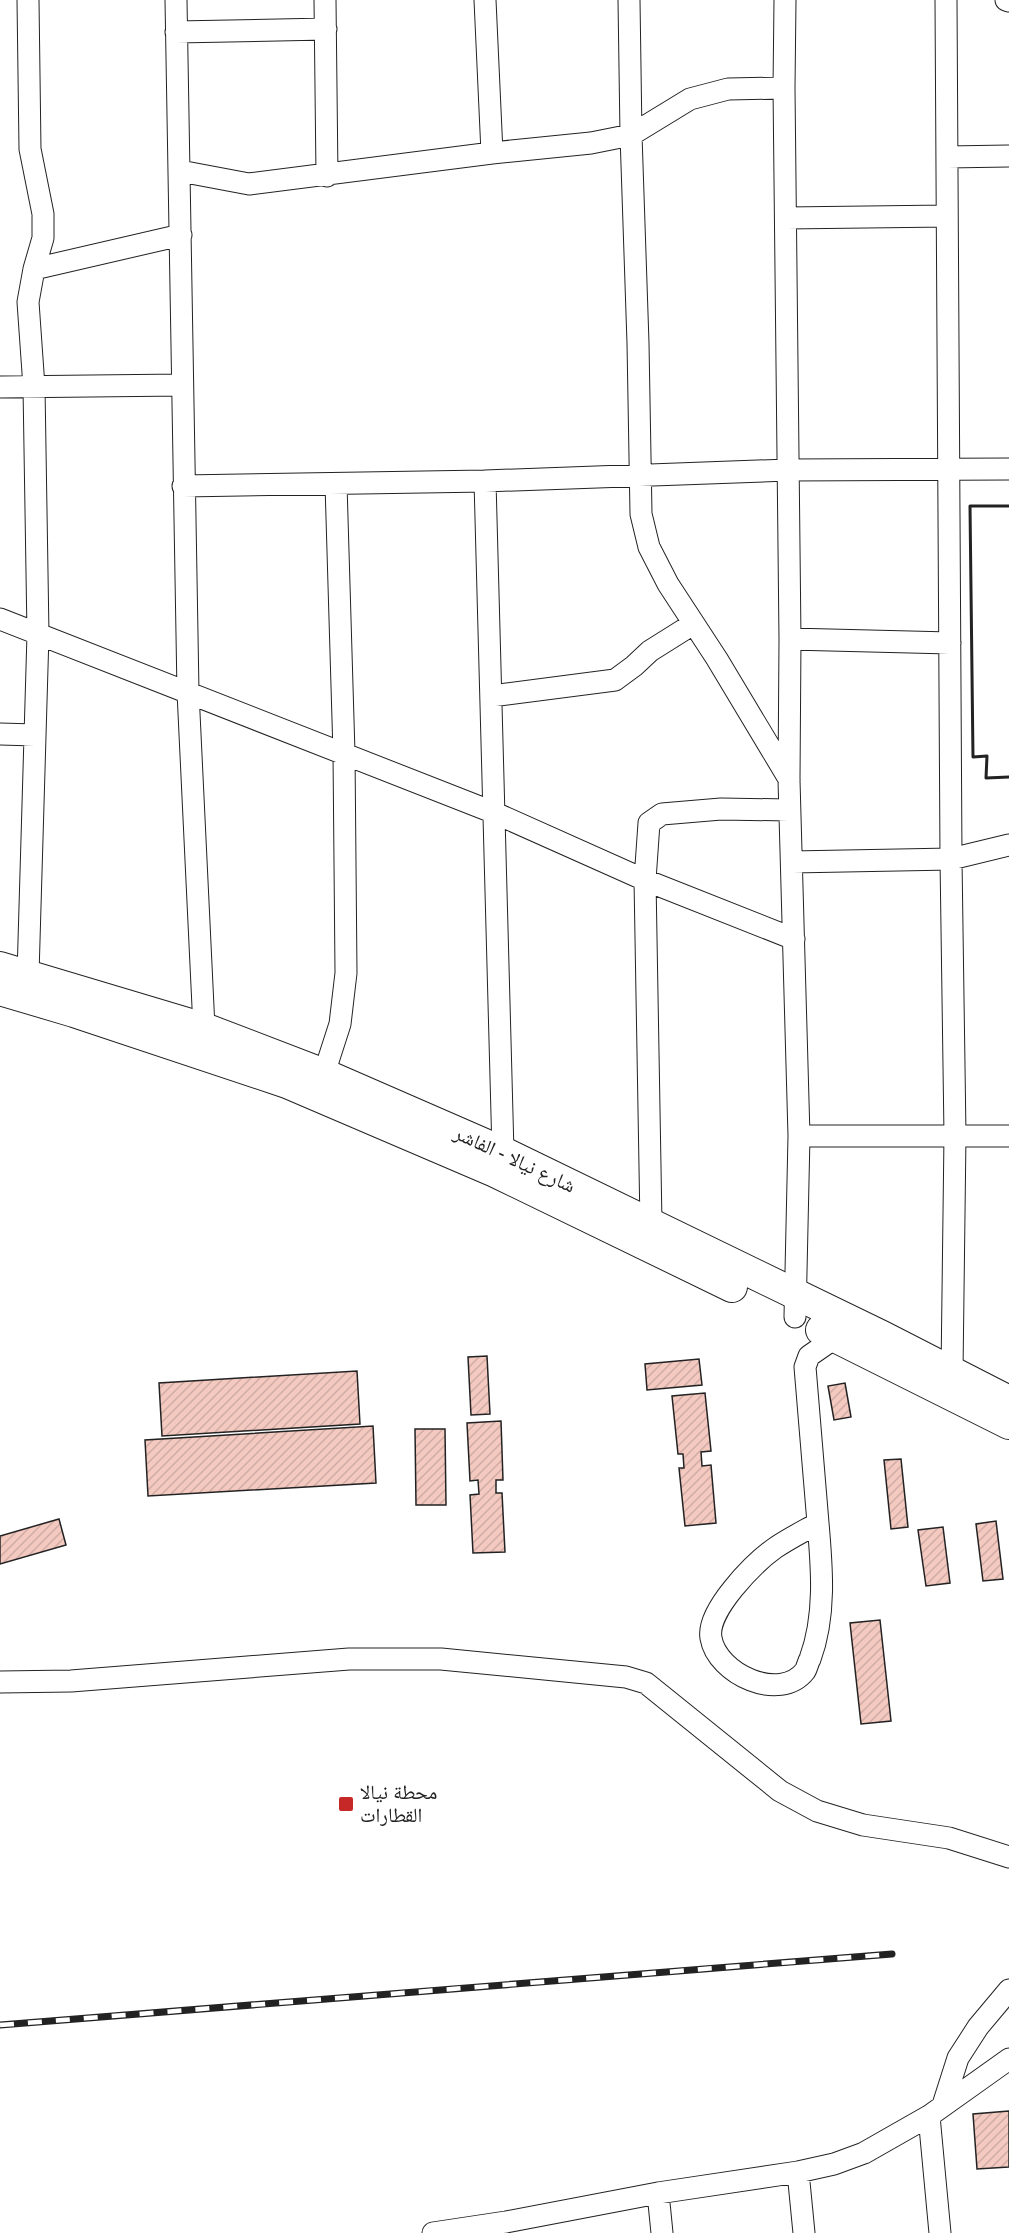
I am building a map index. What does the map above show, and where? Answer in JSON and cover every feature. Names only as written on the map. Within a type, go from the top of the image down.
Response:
[{"type":"highway","name":"شارع نيالا - الفاشر","points":[[0,967],[204,1028],[495,1172],[795,1306],[992,1400]]},
{"type":"highway","name":"شارع نيالا - الفاشر","points":[[0,990],[198,1052],[320,1085],[503,1152],[651,1224],[795,1306]]},
{"type":"highway","name":"شارع نيالا - الفاشر","points":[[845,1330],[952,1372],[992,1400],[1009,1424]]},
{"type":"street","points":[[28,0],[30,149],[43,214],[44,238],[34,269],[28,302],[34,387],[38,634],[28,975]]},
{"type":"street","points":[[176,0],[188,692],[204,1028]]},
{"type":"street","points":[[325,0],[327,176]]},
{"type":"street","points":[[485,0],[492,153]]},
{"type":"street","points":[[629,0],[641,514],[650,547],[668,584],[717,658],[789,780]]},
{"type":"street","points":[[785,0],[790,639],[789,810],[799,1136],[795,1306]]},
{"type":"street","points":[[946,0],[954,1135],[952,1372]]},
{"type":"street","points":[[176,32],[326,28]]},
{"type":"street","points":[[180,171],[249,184],[327,176],[492,153],[591,143],[631,135],[690,99],[728,89],[784,88]]},
{"type":"street","points":[[947,157],[1009,156]]},
{"type":"street","points":[[786,218],[947,216]]},
{"type":"street","points":[[34,269],[181,235]]},
{"type":"street","points":[[0,387],[182,385]]},
{"type":"street","points":[[183,486],[485,481],[788,470],[1009,469]]},
{"type":"street","points":[[485,481],[503,1152]]},
{"type":"street","points":[[320,1085],[340,1024],[346,973],[344,753],[336,484]]},
{"type":"street","points":[[0,619],[495,813],[645,880],[794,939]]},
{"type":"street","points":[[491,696],[615,680],[650,651],[693,624]]},
{"type":"street","points":[[790,639],[950,643]]},
{"type":"street","points":[[0,734],[35,735]]},
{"type":"street","points":[[651,1224],[645,880],[649,823],[663,814],[721,809],[789,810]]},
{"type":"street","points":[[792,862],[951,859],[1009,845]]},
{"type":"street","points":[[799,1136],[1009,1136]]},
{"type":"street","points":[[818,1523],[774,1548],[749,1571],[718,1609],[712,1624],[711,1639],[718,1655],[732,1671],[750,1680],[787,1684],[805,1671],[814,1647],[820,1609],[822,1566],[805,1367],[809,1356],[845,1330]]},
{"type":"street","points":[[0,1682],[71,1681],[348,1659],[441,1659],[626,1677],[646,1683],[780,1791],[817,1811],[863,1825],[950,1838],[1009,1857]]},
{"type":"street","points":[[940,2233],[936,2110],[958,2058],[978,2027],[1009,1990]]},
{"type":"street","points":[[434,2233],[506,2228],[658,2193],[798,2172],[834,2164],[864,2153],[936,2110],[1009,2059]]},
{"type":"street","points":[[798,2172],[804,2233]]},
{"type":"street","points":[[658,2193],[662,2233]]},
{"type":"building","points":[[487,1356],[490,1414],[471,1415],[468,1357]]},
{"type":"building","points":[[699,1359],[702,1385],[647,1390],[645,1364]]},
{"type":"building","points":[[357,1371],[360,1424],[162,1436],[159,1383]]},
{"type":"building","points":[[845,1383],[851,1417],[834,1420],[828,1386]]},
{"type":"building","points":[[705,1393],[711,1451],[701,1452],[702,1466],[711,1465],[716,1523],[685,1526],[679,1468],[684,1468],[683,1454],[678,1454],[672,1396]]},
{"type":"building","points":[[501,1421],[503,1480],[496,1480],[496,1493],[502,1493],[505,1552],[473,1553],[470,1495],[479,1494],[478,1480],[470,1481],[467,1423]]},
{"type":"building","points":[[373,1426],[376,1483],[148,1496],[145,1440]]},
{"type":"building","points":[[415,1429],[445,1429],[446,1505],[416,1505]]},
{"type":"building","points":[[901,1459],[908,1527],[891,1529],[884,1460]]},
{"type":"building","points":[[59,1519],[66,1545],[0,1564],[0,1536]]},
{"type":"building","points":[[996,1521],[1003,1579],[983,1581],[976,1524]]},
{"type":"building","points":[[943,1527],[950,1583],[926,1586],[918,1530]]},
{"type":"building","points":[[880,1620],[891,1721],[861,1724],[850,1623]]},
{"type":"building","points":[[1009,2111],[1009,2167],[977,2169],[973,2114]]},
{"type":"railway","points":[[0,2025],[892,1954]]},
{"type":"wall","points":[[1009,506],[970,506],[973,757],[987,756],[986,778],[1009,777]]},
{"type":"place","name":"محطة نيالا القطارات","points":[[346,1804]]}]
